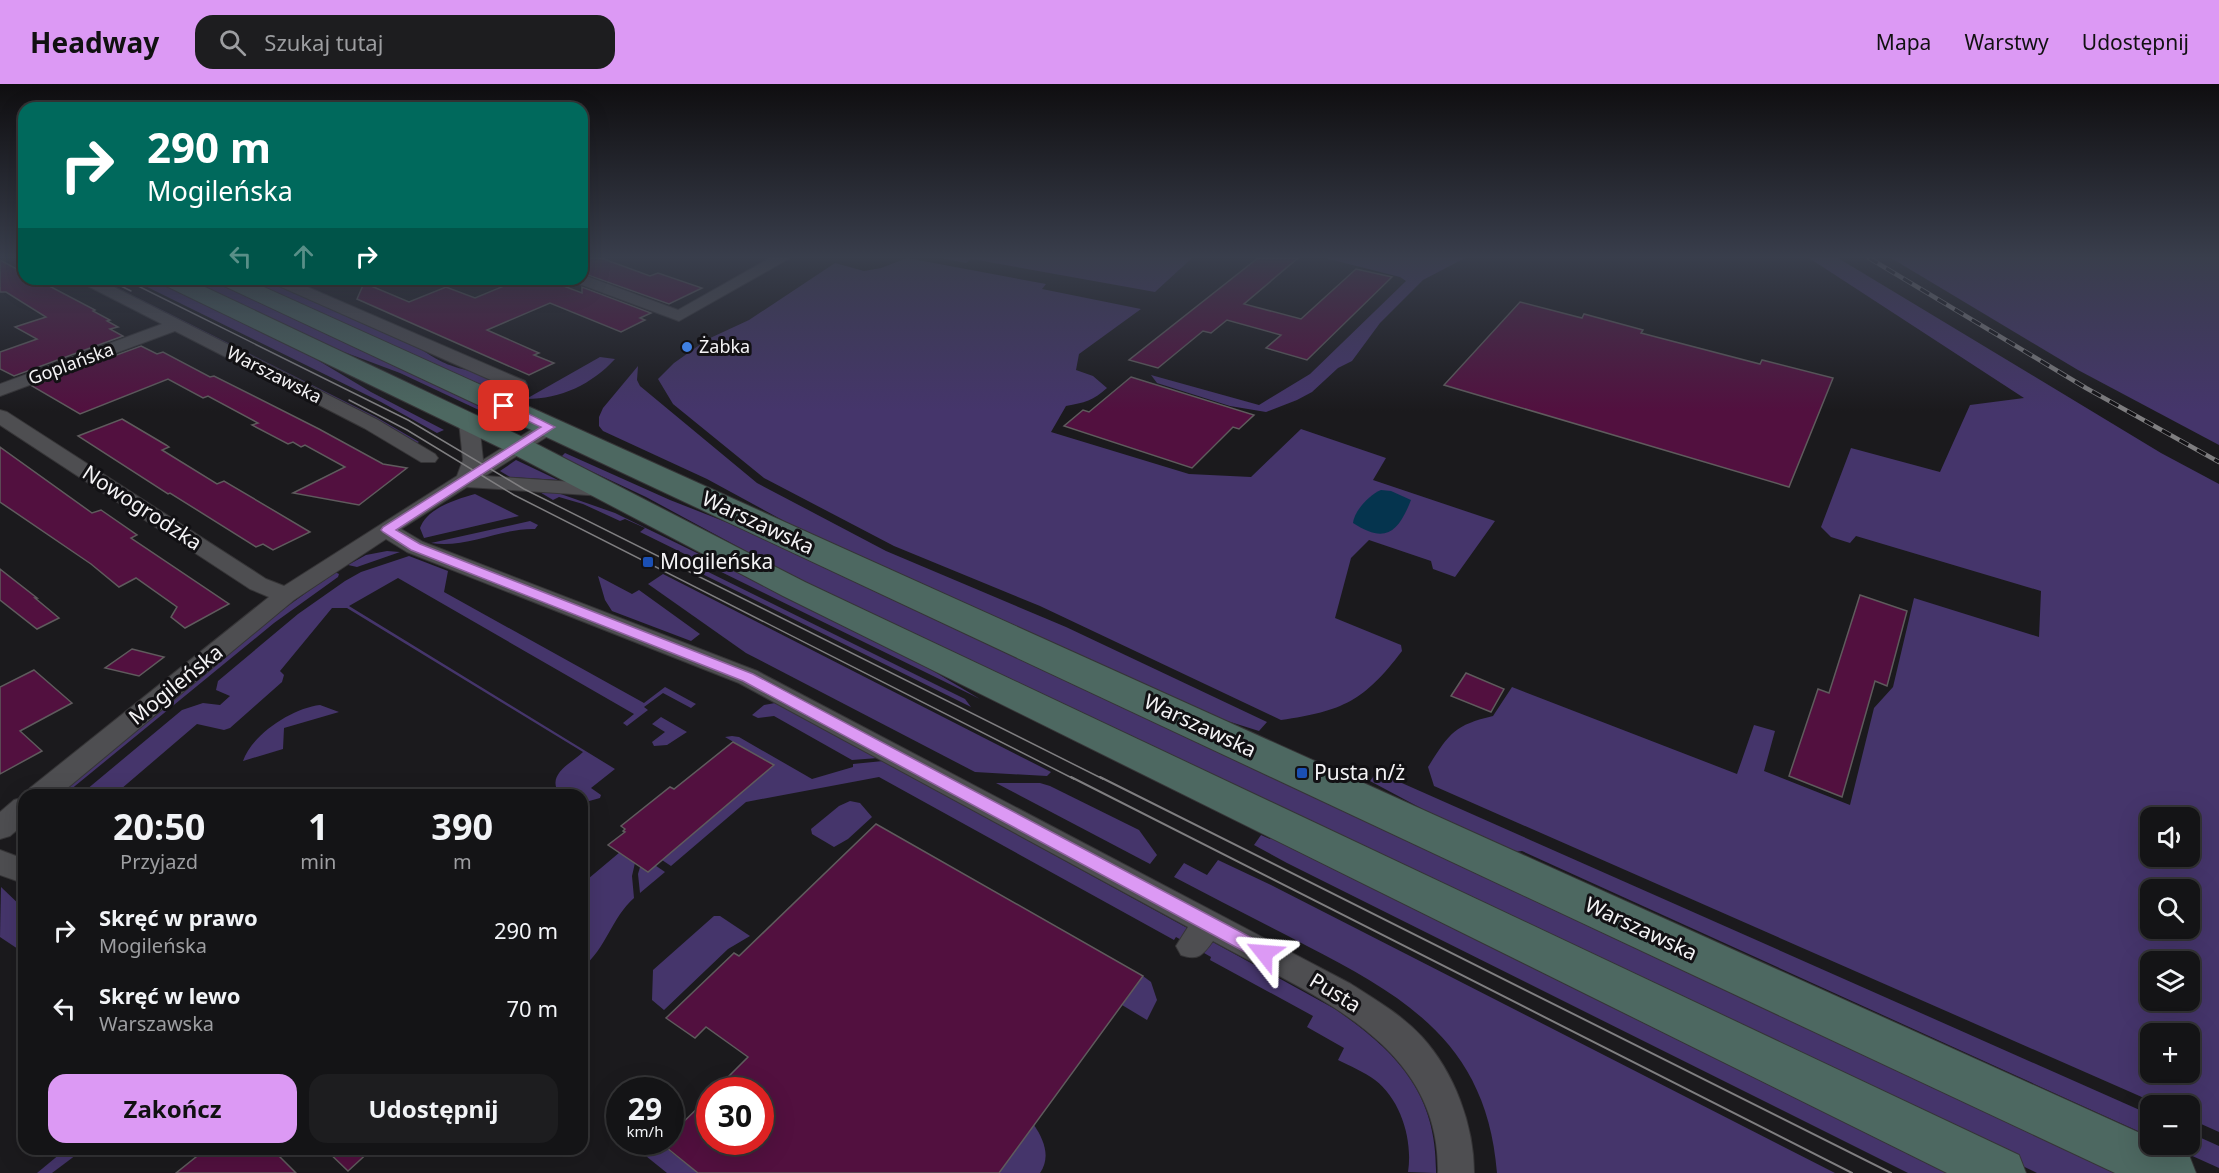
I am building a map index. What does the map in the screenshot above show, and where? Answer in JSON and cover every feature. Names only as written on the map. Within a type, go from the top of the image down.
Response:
[{"type":"main road","name":"Warszawska","points":[[232,309],[519,446],[815,600],[2001,1173]]},
{"type":"main road","name":"Warszawska","points":[[293,309],[2171,1173]]},
{"type":"street","name":"Warszawska","points":[[144,309],[370,424],[428,458]]},
{"type":"street","points":[[344,309],[518,385]]},
{"type":"street","points":[[660,309],[679,316],[692,309]]},
{"type":"street","name":"Goplańska","points":[[0,390],[175,325]]},
{"type":"street","name":"Nowogrodzka","points":[[0,416],[258,584],[286,595]]},
{"type":"street","points":[[465,481],[473,460],[469,422]]},
{"type":"street","name":"Mogileńska","points":[[47,789],[286,595],[331,564],[549,427]]},
{"type":"street","name":"Warszawska","points":[[465,481],[603,490]]},
{"type":"street","name":"Pusta","points":[[387,530],[416,547],[748,677],[1200,935],[1340,994],[1377,1020],[1410,1048],[1434,1083],[1450,1122],[1458,1162],[1456,1173]]},
{"type":"street","points":[[0,828],[18,813]]},
{"type":"shaded area","points":[[153,309],[160,309],[376,417],[419,442],[416,444]]},
{"type":"shaded area","points":[[192,309],[216,309],[299,349],[371,392],[444,430],[437,433],[381,402]]},
{"type":"shaded area","points":[[248,309],[276,309],[489,408],[481,411],[400,373],[320,343]]},
{"type":"shaded area","points":[[310,309],[330,309],[422,350],[443,362],[477,374],[511,390],[521,391],[510,397],[494,392]]},
{"type":"shaded area","points":[[766,309],[1141,309],[1079,354],[1076,370],[1093,376],[1107,388],[1088,400],[1066,406],[1051,432],[1189,474],[1251,477],[1301,429],[1386,458],[1373,480],[1495,521],[1455,577],[1433,569],[1431,561],[1369,540],[1351,558],[1335,618],[1401,645],[1402,651],[1376,682],[1350,701],[1321,712],[1281,720],[1040,606],[894,546],[764,478],[673,404],[658,379],[674,363],[708,339],[749,320]]},
{"type":"shaded area","points":[[1377,309],[1394,309],[1380,323],[1352,361],[1338,368],[1312,392],[1266,412],[1230,406],[1157,383],[1151,375],[1259,405],[1310,374]]},
{"type":"shaded area","points":[[1887,309],[1922,309],[2161,453],[2219,484],[2219,1132],[2200,1123],[2200,1095],[2140,1096],[1434,786],[1428,767],[1442,746],[1461,727],[1493,716],[1512,687],[1737,774],[1754,725],[1775,731],[1764,771],[1850,805],[1874,708],[1893,687],[1914,598],[2039,637],[2041,591],[1856,536],[1850,543],[1831,537],[1821,527],[1851,448],[1940,472],[1970,405],[2024,398]]},
{"type":"shaded area","points":[[1976,309],[2219,309],[2219,445],[2078,370]]},
{"type":"shaded area","points":[[600,357],[615,359],[586,383],[563,393],[526,399]]},
{"type":"shaded area","points":[[638,366],[637,380],[640,386],[757,483],[886,551],[1066,627],[1267,722],[1259,731],[1205,714],[799,529],[707,479],[603,431],[599,426],[599,417],[603,408]]},
{"type":"shaded area","points":[[565,453],[670,500],[782,544],[2135,1173],[2037,1173],[783,571],[646,497],[561,457]]},
{"type":"shaded area","points":[[516,460],[558,480],[510,477],[500,471]]},
{"type":"shaded area","points":[[538,491],[555,492],[615,513],[908,656],[980,699],[640,532],[645,528],[625,519],[620,521],[583,504],[559,497],[553,500]]},
{"type":"shaded area","points":[[475,494],[519,516],[424,538],[420,528],[429,515],[443,505]]},
{"type":"shaded area","points":[[530,521],[538,525],[535,529],[457,543],[431,543]]},
{"type":"shaded area","points":[[387,551],[400,552],[357,567],[348,565],[366,555]]},
{"type":"shaded area","points":[[409,556],[448,571],[444,592],[644,703],[665,687],[696,704],[691,708],[663,693],[644,707],[648,710],[627,726],[623,723],[634,714],[398,578],[349,606],[615,769],[591,788],[601,795],[600,798],[588,801],[588,789],[556,788],[556,781],[561,770],[583,752],[347,608],[332,608],[280,671],[284,675],[282,682],[230,728],[224,730],[197,724],[121,789],[87,789],[182,710],[203,703],[220,705],[230,696],[216,690],[218,681],[298,614],[361,572]]},
{"type":"shaded area","points":[[684,560],[965,699],[971,707],[680,563]]},
{"type":"shaded area","points":[[335,572],[339,574],[274,623],[71,789],[63,789],[267,621]]},
{"type":"shaded area","points":[[663,574],[1051,772],[1047,776],[975,772],[746,653],[648,584]]},
{"type":"shaded area","points":[[598,576],[632,594],[639,590],[700,634],[691,641],[612,611],[605,600]]},
{"type":"shaded area","points":[[775,703],[878,758],[852,760],[774,716],[758,718],[752,715],[764,705]]},
{"type":"shaded area","points":[[320,705],[339,712],[284,728],[283,749],[243,761],[255,741],[275,724],[298,711]]},
{"type":"shaded area","points":[[661,717],[687,732],[667,745],[654,746],[652,742],[665,732],[652,724]]},
{"type":"shaded area","points":[[725,737],[739,737],[812,779],[853,767],[853,764],[883,761],[1335,1009],[1377,1042],[1409,1077],[1421,1097],[1429,1120],[1436,1173],[1408,1172],[1407,1134],[1392,1098],[1375,1080],[1338,1060],[1344,1048],[1307,1027],[1313,1016],[1210,960],[1211,957],[1176,937],[1174,940],[879,777],[746,802],[671,866],[662,860],[773,765]]},
{"type":"shaded area","points":[[1377,772],[2140,1110],[2140,1132],[1522,851],[1505,853],[1370,781]]},
{"type":"shaded area","points":[[996,783],[1040,783],[1050,786],[1139,830],[1157,855],[1150,864]]},
{"type":"shaded area","points":[[850,801],[860,803],[872,817],[848,839],[834,847],[812,834],[811,829],[839,806]]},
{"type":"shaded area","points":[[1261,835],[1270,839],[1273,835],[1966,1173],[1908,1173],[1287,863],[1254,845]]},
{"type":"shaded area","points":[[626,847],[637,854],[632,876],[634,898],[620,914],[597,952],[588,962],[588,879]]},
{"type":"shaded area","points":[[643,857],[665,872],[640,893],[638,874]]},
{"type":"shaded area","points":[[1218,860],[1835,1173],[1497,1173],[1490,1129],[1478,1091],[1460,1059],[1437,1032],[1410,1008],[1379,986],[1174,877],[1184,863],[1207,875]]},
{"type":"shaded area","points":[[1,887],[18,903],[18,949],[0,937]]},
{"type":"shaded area","points":[[714,916],[720,916],[750,936],[728,949],[664,1010],[652,1000],[653,970]]},
{"type":"shaded area","points":[[1143,976],[1151,982],[1157,1000],[1147,1020],[1122,1005]]},
{"type":"shaded area","points":[[1034,1125],[1041,1137],[1046,1155],[1040,1173],[999,1173]]},
{"type":"shaded area","points":[[2200,1137],[2219,1146],[2219,1168],[2190,1155],[2200,1155]]},
{"type":"shaded area","points":[[59,1155],[76,1155],[52,1173],[37,1173]]},
{"type":"shaded area","points":[[645,1155],[675,1155],[698,1173],[667,1173]]},
{"type":"water","points":[[1381,490],[1391,491],[1411,500],[1401,520],[1389,532],[1382,534],[1374,533],[1353,523],[1356,513],[1363,504]]},
{"type":"building","points":[[33,309],[93,309],[118,327],[110,329],[123,336],[14,376],[0,369],[0,352],[37,339],[15,327],[46,317]]},
{"type":"building","points":[[379,309],[536,309],[487,330],[539,353],[534,355],[554,363],[529,375]]},
{"type":"building","points":[[564,309],[640,309],[651,313],[640,318],[645,320],[621,332]]},
{"type":"building","points":[[1194,309],[1262,309],[1301,319],[1312,309],[1359,309],[1307,360],[1266,348],[1281,335],[1227,320],[1211,333],[1203,331],[1158,368],[1129,360]]},
{"type":"building","points":[[1514,309],[1546,309],[1582,318],[1584,314],[1643,330],[1641,333],[1760,364],[1762,360],[1833,378],[1789,487],[1444,385]]},
{"type":"building","points":[[141,346],[157,354],[163,352],[210,377],[214,376],[383,464],[407,468],[359,505],[293,493],[345,467],[305,445],[301,447],[293,442],[288,444],[252,425],[258,423],[208,396],[203,398],[168,379],[80,414],[32,386]]},
{"type":"building","points":[[1131,377],[1254,415],[1239,429],[1233,427],[1192,468],[1064,426],[1083,410],[1089,412]]},
{"type":"building","points":[[122,419],[169,447],[162,450],[217,484],[224,481],[310,532],[273,550],[263,544],[256,547],[78,436]]},
{"type":"building","points":[[0,447],[92,513],[101,510],[137,535],[131,538],[229,604],[185,628],[171,617],[177,607],[136,578],[119,587],[91,564],[0,502]]},
{"type":"building","points":[[0,569],[59,618],[37,629],[0,600]]},
{"type":"building","points":[[1860,595],[1907,611],[1887,686],[1875,681],[1842,797],[1789,776],[1818,689],[1829,693]]},
{"type":"building","points":[[132,649],[164,657],[139,676],[105,668]]},
{"type":"building","points":[[34,670],[72,703],[20,731],[42,751],[0,774],[0,687]]},
{"type":"building","points":[[1466,673],[1504,689],[1491,712],[1451,696]]},
{"type":"building","points":[[733,742],[774,765],[648,872],[608,845],[625,832],[621,826],[670,787],[674,789]]},
{"type":"building","points":[[876,824],[1143,976],[999,1173],[698,1173],[676,1155],[684,1155],[684,1121],[696,1110],[696,1155],[774,1155],[774,1077],[728,1077],[748,1057],[706,1027],[695,1038],[666,1018],[734,953],[739,956]]},
{"type":"building","points":[[198,1155],[278,1155],[296,1173],[176,1173]]},
{"type":"building","points":[[331,1155],[365,1155],[348,1171]]},
{"type":"tram line","points":[[184,309],[408,420],[524,489],[1103,779]]},
{"type":"tram line","points":[[349,400],[407,430],[514,495],[1074,779]]},
{"type":"tram line","points":[[1071,777],[1852,1173]]},
{"type":"tram line","points":[[1100,777],[1891,1173]]},
{"type":"railway","points":[[1954,309],[2086,388],[2219,462]]},
{"type":"place","name":"Żabka","points":[[687,347]]},
{"type":"place","name":"Mogileńska","points":[[648,562]]},
{"type":"place","name":"Pusta n/ż","points":[[1302,773]]},
{"type":"route","points":[[504,406],[549,427],[387,530],[416,547],[748,677],[1264,953]]}]
